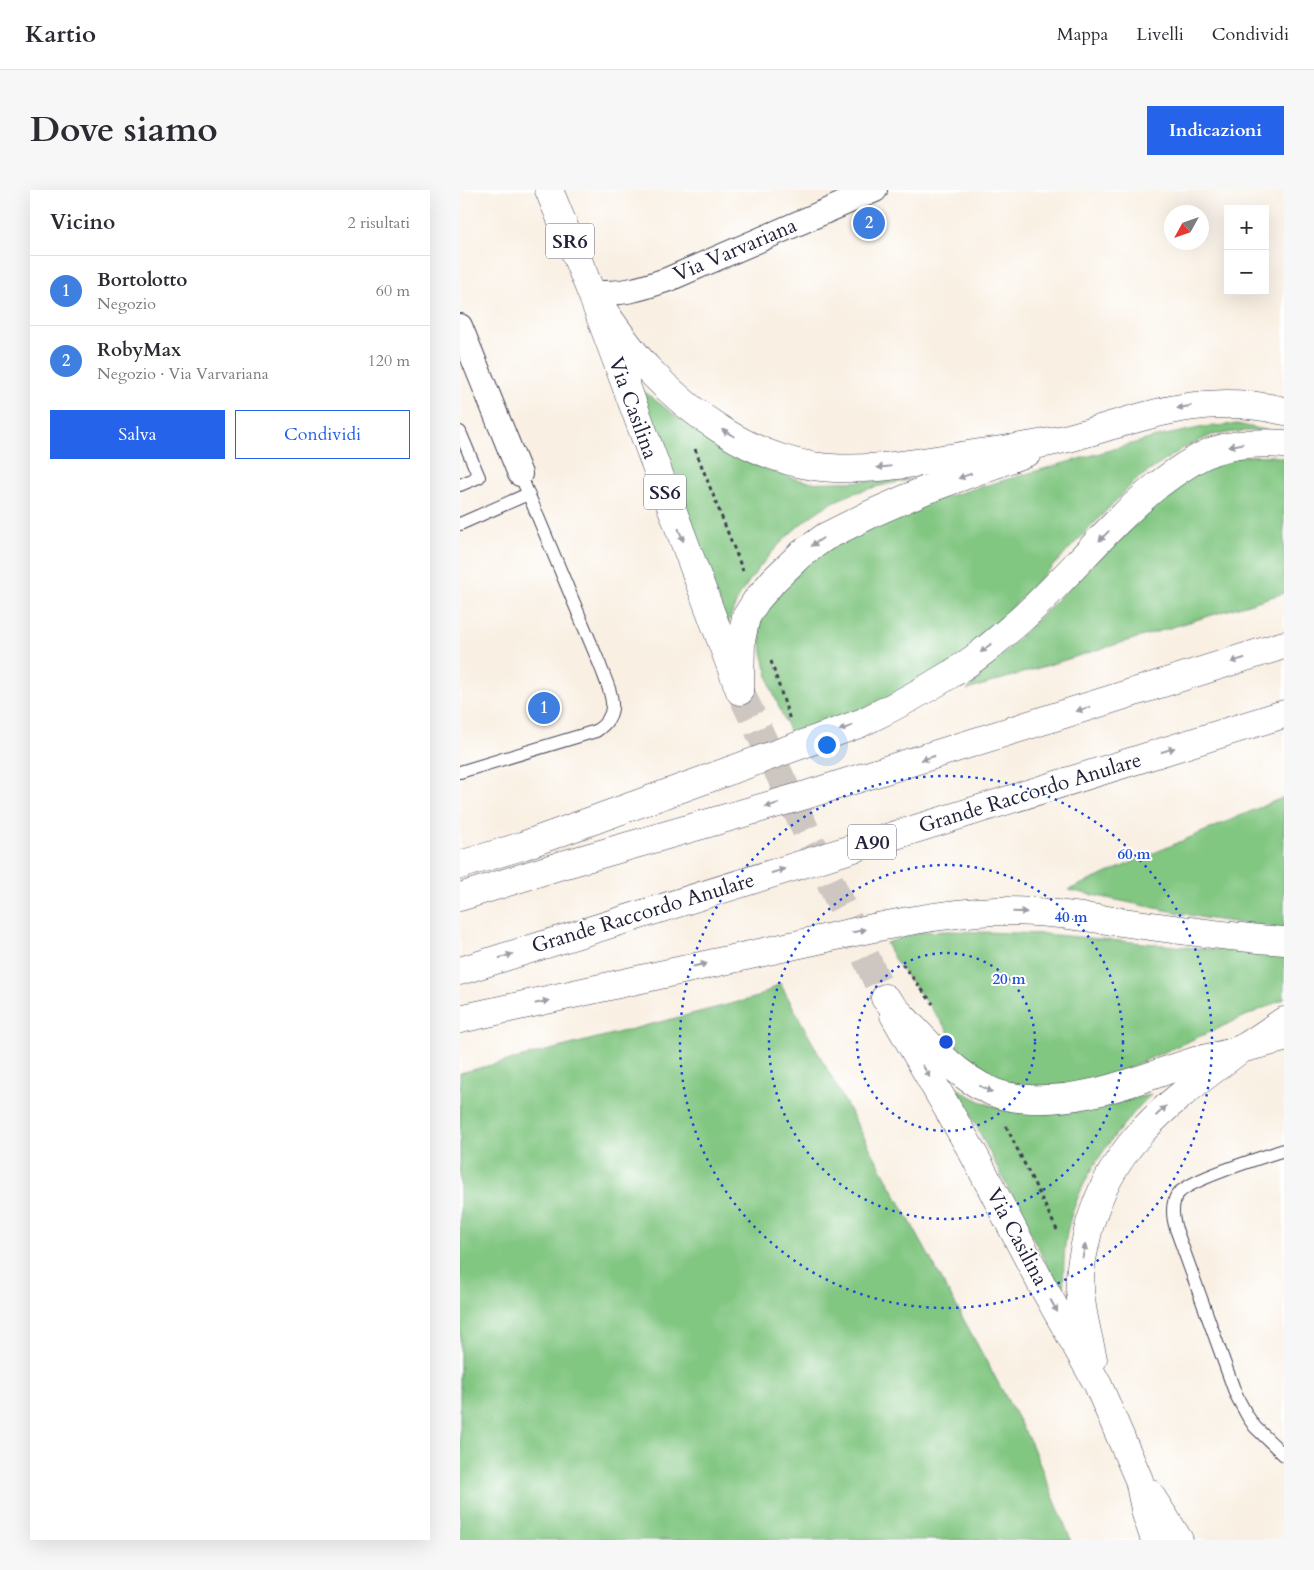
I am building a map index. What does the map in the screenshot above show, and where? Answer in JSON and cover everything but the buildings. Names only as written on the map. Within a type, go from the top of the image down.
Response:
[{"type":"main road","name":"Via Casilina","points":[[550,190],[591,292],[740,691],[741,634],[746,616],[774,580],[812,546],[839,529],[923,491],[1060,440]]},
{"type":"main road","name":"Via Casilina","points":[[591,292],[648,369],[703,418],[746,444],[768,454],[812,466],[874,468],[1060,440]]},
{"type":"main road","points":[[1060,440],[1162,412],[1195,405],[1242,404],[1284,411]]},
{"type":"main road","points":[[460,865],[522,846],[861,723],[883,713],[952,674],[982,651],[1034,607],[1140,500],[1187,464],[1214,450],[1246,443],[1284,444]]},
{"type":"main road","points":[[460,897],[559,866],[815,792],[1284,645]]},
{"type":"main road","name":"Grande Raccordo Anulare","points":[[460,971],[1284,714]]},
{"type":"main road","points":[[460,1019],[861,931],[962,914],[999,911],[1072,915],[1247,939],[1284,941]]},
{"type":"main road","name":"Via Casilina","points":[[1155,1540],[1139,1480],[1098,1385],[885,998],[966,1078],[994,1093],[1021,1098],[1053,1099],[1089,1094],[1117,1087],[1203,1058],[1242,1048]]},
{"type":"main road","points":[[1098,1385],[1084,1317],[1080,1286],[1083,1255],[1096,1205],[1120,1160],[1148,1124],[1175,1099],[1242,1048],[1284,1021]]},
{"type":"main road","points":[[1242,1048],[1284,1038]]},
{"type":"main road","name":"Via Casilina","points":[[1139,1480],[1162,1511],[1179,1540]]},
{"type":"street","name":"Via Varvariana","points":[[591,292],[614,294],[642,288],[875,190]]},
{"type":"street","points":[[460,326],[524,484]]},
{"type":"lane","points":[[460,432],[479,477],[460,485]]},
{"type":"lane","points":[[460,524],[524,484],[600,665],[613,703],[612,714],[604,725],[596,730],[460,772]]},
{"type":"lane","points":[[1284,1150],[1194,1183],[1178,1194],[1174,1201],[1173,1209],[1176,1229],[1233,1390],[1252,1422],[1284,1455]]},
{"type":"path","points":[[692,442],[746,579]]},
{"type":"path","points":[[769,655],[790,720]]},
{"type":"path","points":[[1004,1123],[1060,1236]]},
{"type":"green space","points":[[638,387],[719,445],[763,468],[786,476],[810,482],[913,479],[877,487],[842,498],[827,505],[798,526],[749,581],[735,605],[728,624]]},
{"type":"green space","points":[[1237,424],[1274,432],[1243,431],[1212,435],[1182,449],[1136,480],[983,638],[936,676],[793,740],[771,688],[762,652],[761,620],[767,608],[810,558],[882,515],[1156,437],[1204,427]]},
{"type":"green space","points":[[1241,456],[1284,458],[1284,593],[967,690],[1160,498],[1192,475],[1215,463]]},
{"type":"green space","points":[[1284,797],[1284,929],[1204,918],[1068,890]]},
{"type":"green space","points":[[921,932],[1045,934],[1284,956],[1284,999],[1135,1065],[1084,1085],[1014,1086],[987,1077],[969,1063],[943,1024],[896,962],[886,943]]},
{"type":"green space","points":[[780,983],[1031,1443],[1071,1540],[460,1540],[460,1073],[758,997]]},
{"type":"green space","points":[[957,1088],[980,1101],[1004,1109],[1052,1114],[1101,1107],[1151,1094],[1099,1157],[1080,1193],[1072,1212],[1067,1232],[1064,1256],[1063,1297]]},
{"type":"tunnel","points":[[740,691],[885,998]]},
{"type":"place","name":"RobyMax","points":[[869,223]]},
{"type":"place","name":"Bortolotto","points":[[544,708]]}]
